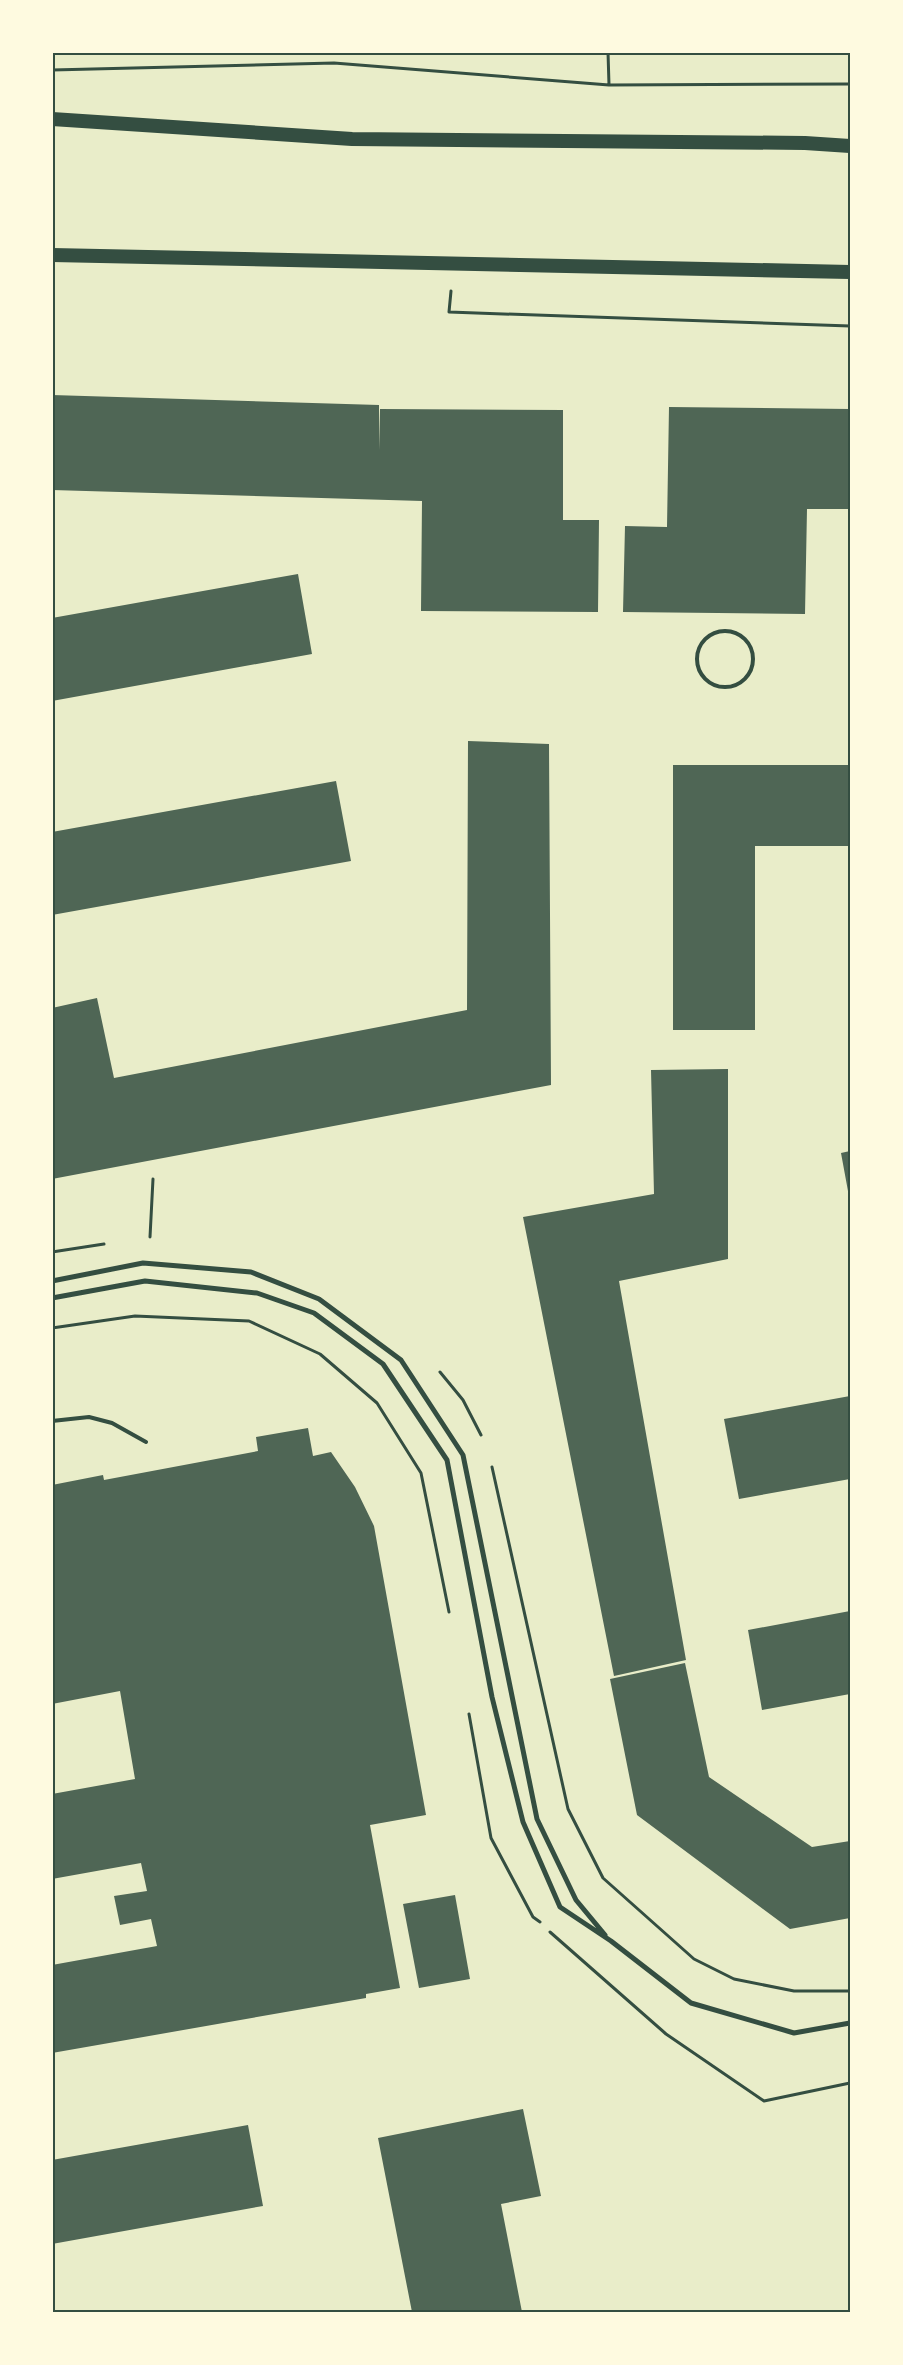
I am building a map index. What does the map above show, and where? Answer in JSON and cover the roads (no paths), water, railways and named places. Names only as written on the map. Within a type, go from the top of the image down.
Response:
[{"type":"highway","points":[[52,119],[352,138],[805,143],[850,146]]},
{"type":"highway","points":[[52,255],[850,272]]},
{"type":"street","points":[[52,1281],[143,1263],[251,1272],[319,1299],[401,1360],[463,1455],[537,1819],[576,1900],[610,1941]]},
{"type":"street","points":[[52,1298],[145,1282],[258,1293],[314,1314],[383,1364],[447,1460],[492,1697],[523,1822],[560,1907],[610,1941],[691,2002],[794,2033],[850,2023]]},
{"type":"lane","points":[[726,630],[744,638],[753,655],[749,674],[733,686],[713,685],[699,672],[696,652],[707,636],[726,630]]},
{"type":"lane","points":[[52,1421],[89,1417],[112,1424],[146,1442]]}]
